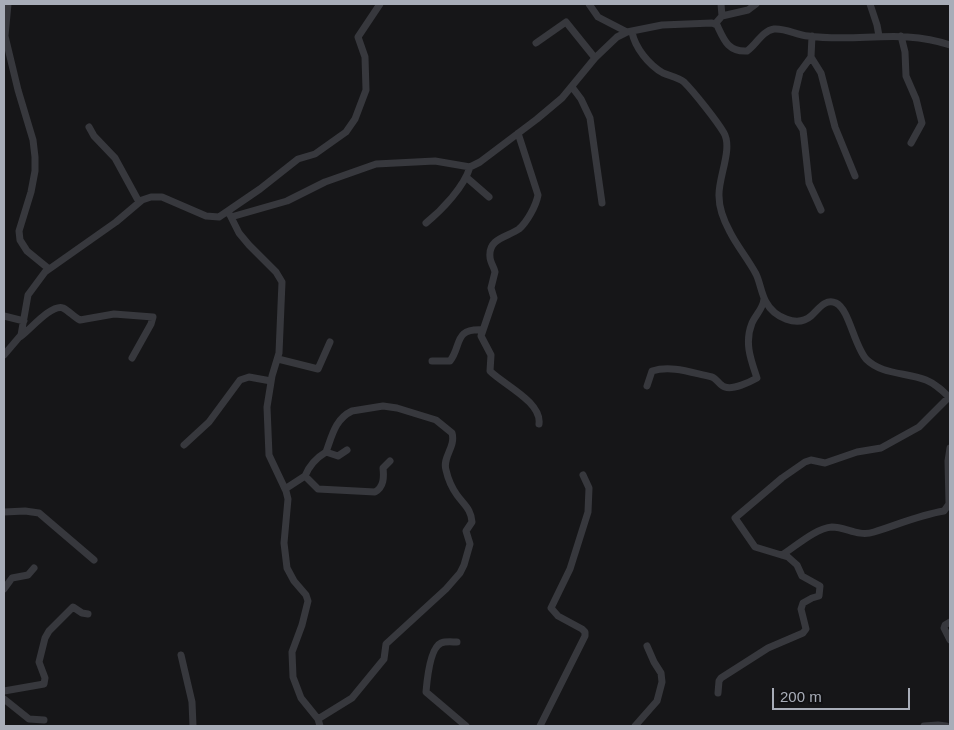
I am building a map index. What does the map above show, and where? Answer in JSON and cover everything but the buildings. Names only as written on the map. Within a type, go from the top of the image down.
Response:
[{"type":"street","points":[[8,4],[5,36],[33,140],[35,157],[32,192],[20,232],[20,240],[27,251],[49,268]]},
{"type":"street","points":[[229,214],[298,159],[314,154],[346,132],[351,126],[361,106],[366,90],[365,57],[358,36],[380,4]]},
{"type":"street","points":[[588,4],[598,17],[630,32],[658,70],[684,82],[723,131],[726,143],[719,190],[720,203],[729,230],[756,274],[764,298],[769,306],[781,316],[792,321],[810,317],[819,307],[828,303],[838,304],[844,310],[860,349],[871,362],[883,370],[926,380],[936,385],[950,397],[919,427],[881,448],[852,453],[825,463],[811,460],[805,462],[782,478],[735,518],[755,547],[782,555],[794,562],[802,576],[817,583],[820,587],[819,596],[804,601],[802,606],[805,631],[768,648],[721,678],[718,693]]},
{"type":"street","points":[[721,4],[722,16]]},
{"type":"street","points":[[20,338],[23,331],[28,294],[49,268],[116,222],[139,202],[151,197],[162,197],[209,217],[218,217],[287,201],[325,182],[376,164],[435,161],[470,167],[480,162],[546,112],[572,87],[595,58],[617,37],[630,32],[662,26],[715,24],[722,16],[748,10],[756,4]]},
{"type":"street","points":[[870,4],[879,36]]},
{"type":"street","points":[[536,43],[566,22],[595,58]]},
{"type":"street","points":[[715,24],[725,43],[741,51],[750,48],[764,33],[772,30],[812,36],[901,36],[931,39],[950,45]]},
{"type":"street","points":[[812,36],[811,57],[800,72],[795,92],[798,122],[803,130],[809,183],[821,210]]},
{"type":"street","points":[[901,36],[905,52],[904,68],[916,99],[922,123],[911,144]]},
{"type":"street","points":[[811,57],[821,73],[835,126],[855,176]]},
{"type":"street","points":[[572,87],[588,113],[592,125],[602,203]]},
{"type":"street","points":[[90,127],[94,136],[115,158],[139,202]]},
{"type":"street","points":[[518,133],[538,195],[531,212],[520,228],[499,238],[490,252],[490,261],[495,272],[491,288],[494,298],[481,336],[491,355],[490,371],[530,403],[538,412],[539,424]]},
{"type":"street","points":[[426,223],[441,209],[466,177],[470,167]]},
{"type":"street","points":[[466,177],[489,197]]},
{"type":"street","points":[[229,214],[236,229],[280,278],[280,341],[278,359],[270,381],[267,407],[269,455],[285,489],[288,504],[284,543],[288,572],[306,595],[308,601],[292,652],[292,677],[302,698],[319,722],[352,698],[384,659],[386,644],[446,590],[460,573],[470,544],[466,531],[472,522],[471,512],[452,488],[446,470],[445,463],[454,442],[452,433],[436,420],[391,406],[352,411],[346,414],[338,424],[326,452],[309,467],[305,476],[285,489]]},
{"type":"street","points":[[647,386],[652,370],[666,368],[679,369],[712,377],[728,388],[757,378],[751,361],[749,339],[751,326],[761,310],[764,298]]},
{"type":"street","points":[[4,355],[48,312],[56,308],[63,308],[80,320],[114,314],[153,317],[132,358]]},
{"type":"street","points":[[4,316],[24,321]]},
{"type":"street","points":[[432,361],[450,361],[461,336],[472,330],[483,330]]},
{"type":"street","points":[[278,359],[318,369],[330,342]]},
{"type":"street","points":[[184,445],[208,423],[240,380],[249,377],[270,381]]},
{"type":"street","points":[[782,555],[814,534],[832,527],[850,532],[871,533],[925,515],[944,511],[949,504],[948,461],[950,448]]},
{"type":"street","points":[[326,452],[338,456],[347,450]]},
{"type":"street","points":[[305,476],[318,489],[375,492],[381,487],[384,478],[383,468],[390,461]]},
{"type":"street","points":[[540,726],[585,636],[585,632],[582,629],[558,616],[551,608],[570,569],[588,512],[590,488],[584,474]]},
{"type":"street","points":[[4,512],[31,511],[39,514],[94,560]]},
{"type":"street","points":[[4,589],[12,578],[28,575],[34,568]]},
{"type":"street","points":[[4,691],[44,684],[45,678],[39,662],[46,635],[73,607],[82,613],[88,614]]},
{"type":"street","points":[[950,622],[944,628],[950,640]]},
{"type":"street","points":[[457,642],[444,642],[435,648],[431,658],[426,692],[466,726]]},
{"type":"street","points":[[635,726],[657,701],[662,682],[661,673],[654,662],[648,646]]},
{"type":"street","points":[[181,655],[192,702],[194,726]]},
{"type":"street","points":[[4,700],[29,719],[44,720]]},
{"type":"street","points":[[924,726],[946,726]]}]
